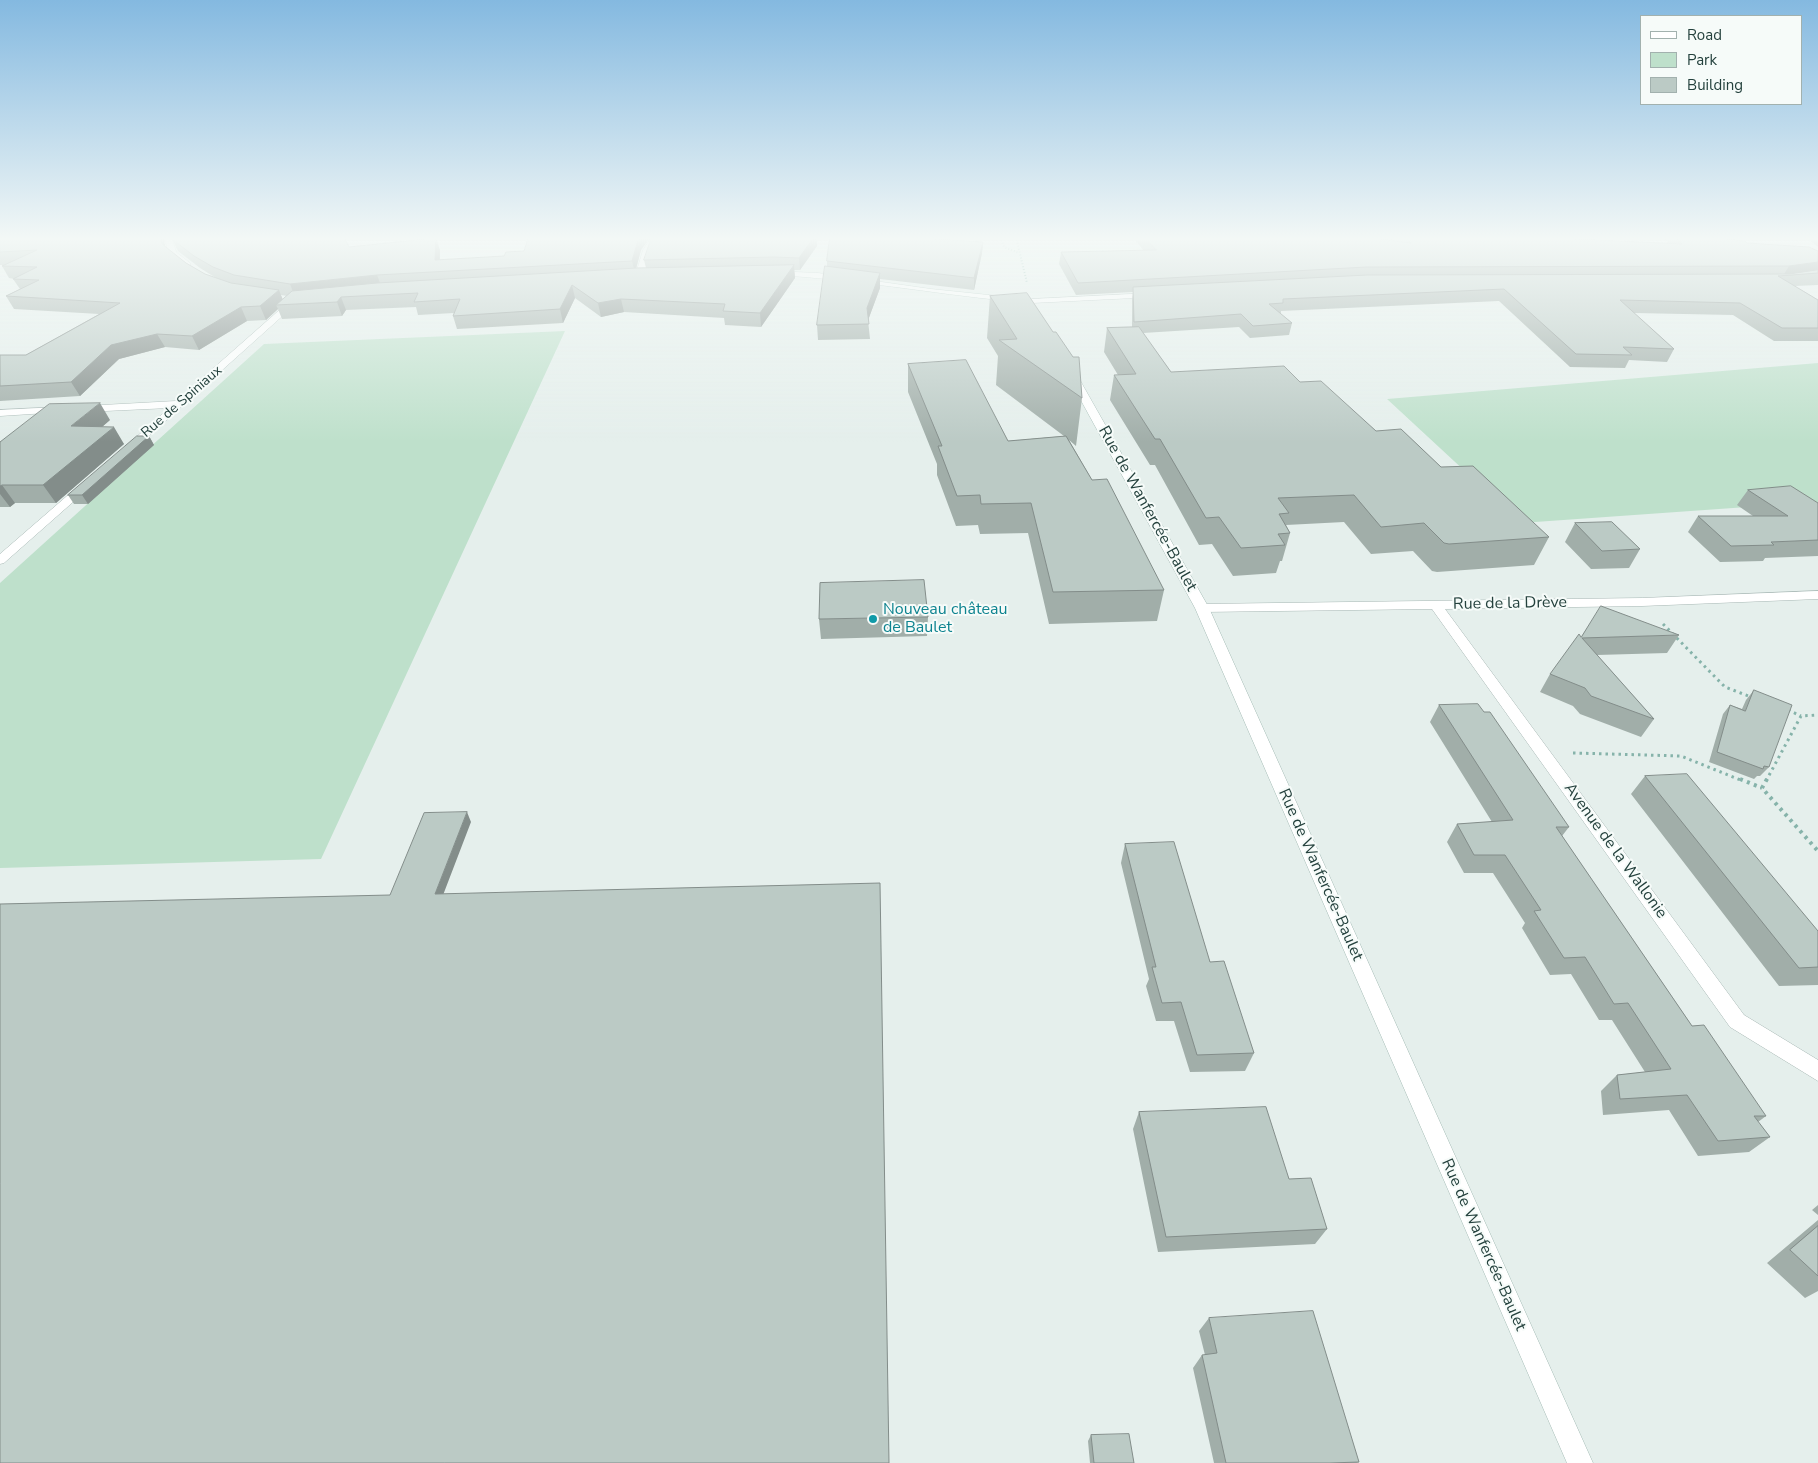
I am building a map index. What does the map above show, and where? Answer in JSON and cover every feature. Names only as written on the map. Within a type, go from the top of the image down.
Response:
[{"type":"street","name":"Rue de Spiniaux","points":[[120,456],[290,305]]},
{"type":"street","name":"Rue de Wanfercée-Baulet","points":[[1065,362],[1202,608],[1580,1463]]},
{"type":"street","points":[[0,413],[180,404]]},
{"type":"street","points":[[0,560],[98,475]]},
{"type":"street","name":"Rue de la Drève","points":[[1202,608],[1642,602],[1818,595]]},
{"type":"street","name":"Avenue de la Wallonie","points":[[1436,605],[1544,752],[1736,1021],[1818,1071]]},
{"type":"path","points":[[1642,602],[1725,687],[1759,700]]},
{"type":"path","points":[[1784,709],[1801,716],[1818,714]]},
{"type":"path","points":[[1762,788],[1801,716]]},
{"type":"path","points":[[1544,752],[1680,756],[1762,788],[1818,851]]},
{"type":"green space","points":[[565,331],[321,859],[0,868],[0,583],[264,344]]},
{"type":"green space","points":[[1818,363],[1818,502],[1521,523],[1387,399]]},
{"type":"building","points":[[116,305],[261,305],[241,307],[192,336],[157,334],[111,345],[71,382],[0,386],[0,355],[26,355]]},
{"type":"building","points":[[457,305],[562,305],[560,309],[453,316]]},
{"type":"building","points":[[725,305],[765,305],[760,313],[723,311]]},
{"type":"building","points":[[820,305],[868,305],[869,324],[817,325]]},
{"type":"building","points":[[996,305],[1035,305],[1073,357],[1079,357],[1082,398],[999,340],[1017,339]]},
{"type":"building","points":[[1134,305],[1271,305],[1292,323],[1253,326],[1241,314],[1134,322]]},
{"type":"building","points":[[1522,305],[1626,305],[1674,349],[1623,347],[1632,355],[1576,354]]},
{"type":"building","points":[[1744,305],[1818,305],[1818,328],[1782,328]]},
{"type":"building","points":[[1139,327],[1171,372],[1284,366],[1300,382],[1321,381],[1376,431],[1401,429],[1441,467],[1473,466],[1549,537],[1444,543],[1424,523],[1381,527],[1354,495],[1278,498],[1289,513],[1279,514],[1290,533],[1278,534],[1285,545],[1241,548],[1219,517],[1206,518],[1160,439],[1155,439],[1114,375],[1136,374],[1107,328]]},
{"type":"building","points":[[966,360],[1008,441],[1066,436],[1092,480],[1107,479],[1164,590],[1053,592],[1031,503],[981,504],[980,495],[957,496],[938,446],[942,446],[908,364]]},
{"type":"building","points":[[100,403],[71,426],[114,427],[43,485],[0,486],[0,442],[49,404]]},
{"type":"building","points":[[137,436],[149,436],[82,495],[68,495]]},
{"type":"building","points":[[1791,486],[1818,503],[1818,540],[1771,542],[1774,545],[1731,546],[1698,516],[1788,516],[1748,490]]},
{"type":"building","points":[[1612,522],[1640,549],[1602,551],[1575,523]]},
{"type":"building","points":[[924,580],[928,617],[819,619],[820,583]]},
{"type":"building","points":[[1601,606],[1679,635],[1582,638],[1654,719],[1591,696],[1585,688],[1550,674],[1579,634],[1581,637]]},
{"type":"building","points":[[1754,690],[1792,705],[1769,767],[1764,766],[1763,769],[1717,752],[1730,705],[1745,711]]},
{"type":"building","points":[[1478,704],[1484,712],[1490,712],[1569,827],[1556,827],[1692,1026],[1704,1025],[1766,1116],[1754,1116],[1770,1137],[1718,1141],[1687,1095],[1620,1099],[1617,1075],[1671,1069],[1628,1003],[1614,1004],[1585,957],[1564,958],[1534,911],[1541,910],[1505,855],[1474,855],[1457,824],[1513,820],[1439,705]]},
{"type":"building","points":[[1687,774],[1818,931],[1818,967],[1799,968],[1645,776]]},
{"type":"building","points":[[467,812],[435,894],[880,883],[889,1463],[0,1463],[0,904],[390,895],[424,813]]},
{"type":"building","points":[[1174,842],[1210,962],[1224,961],[1254,1053],[1197,1055],[1181,1002],[1162,1003],[1152,967],[1156,967],[1125,844]]},
{"type":"building","points":[[1266,1107],[1289,1179],[1311,1178],[1327,1229],[1166,1237],[1139,1112]]},
{"type":"building","points":[[1818,1226],[1818,1276],[1790,1250]]},
{"type":"building","points":[[1313,1311],[1359,1462],[1226,1463],[1202,1355],[1217,1353],[1209,1318]]},
{"type":"building","points":[[1129,1434],[1134,1463],[1094,1463],[1091,1435]]},
{"type":"place","name":"Nouveau château de Baulet","points":[[873,619]]}]
